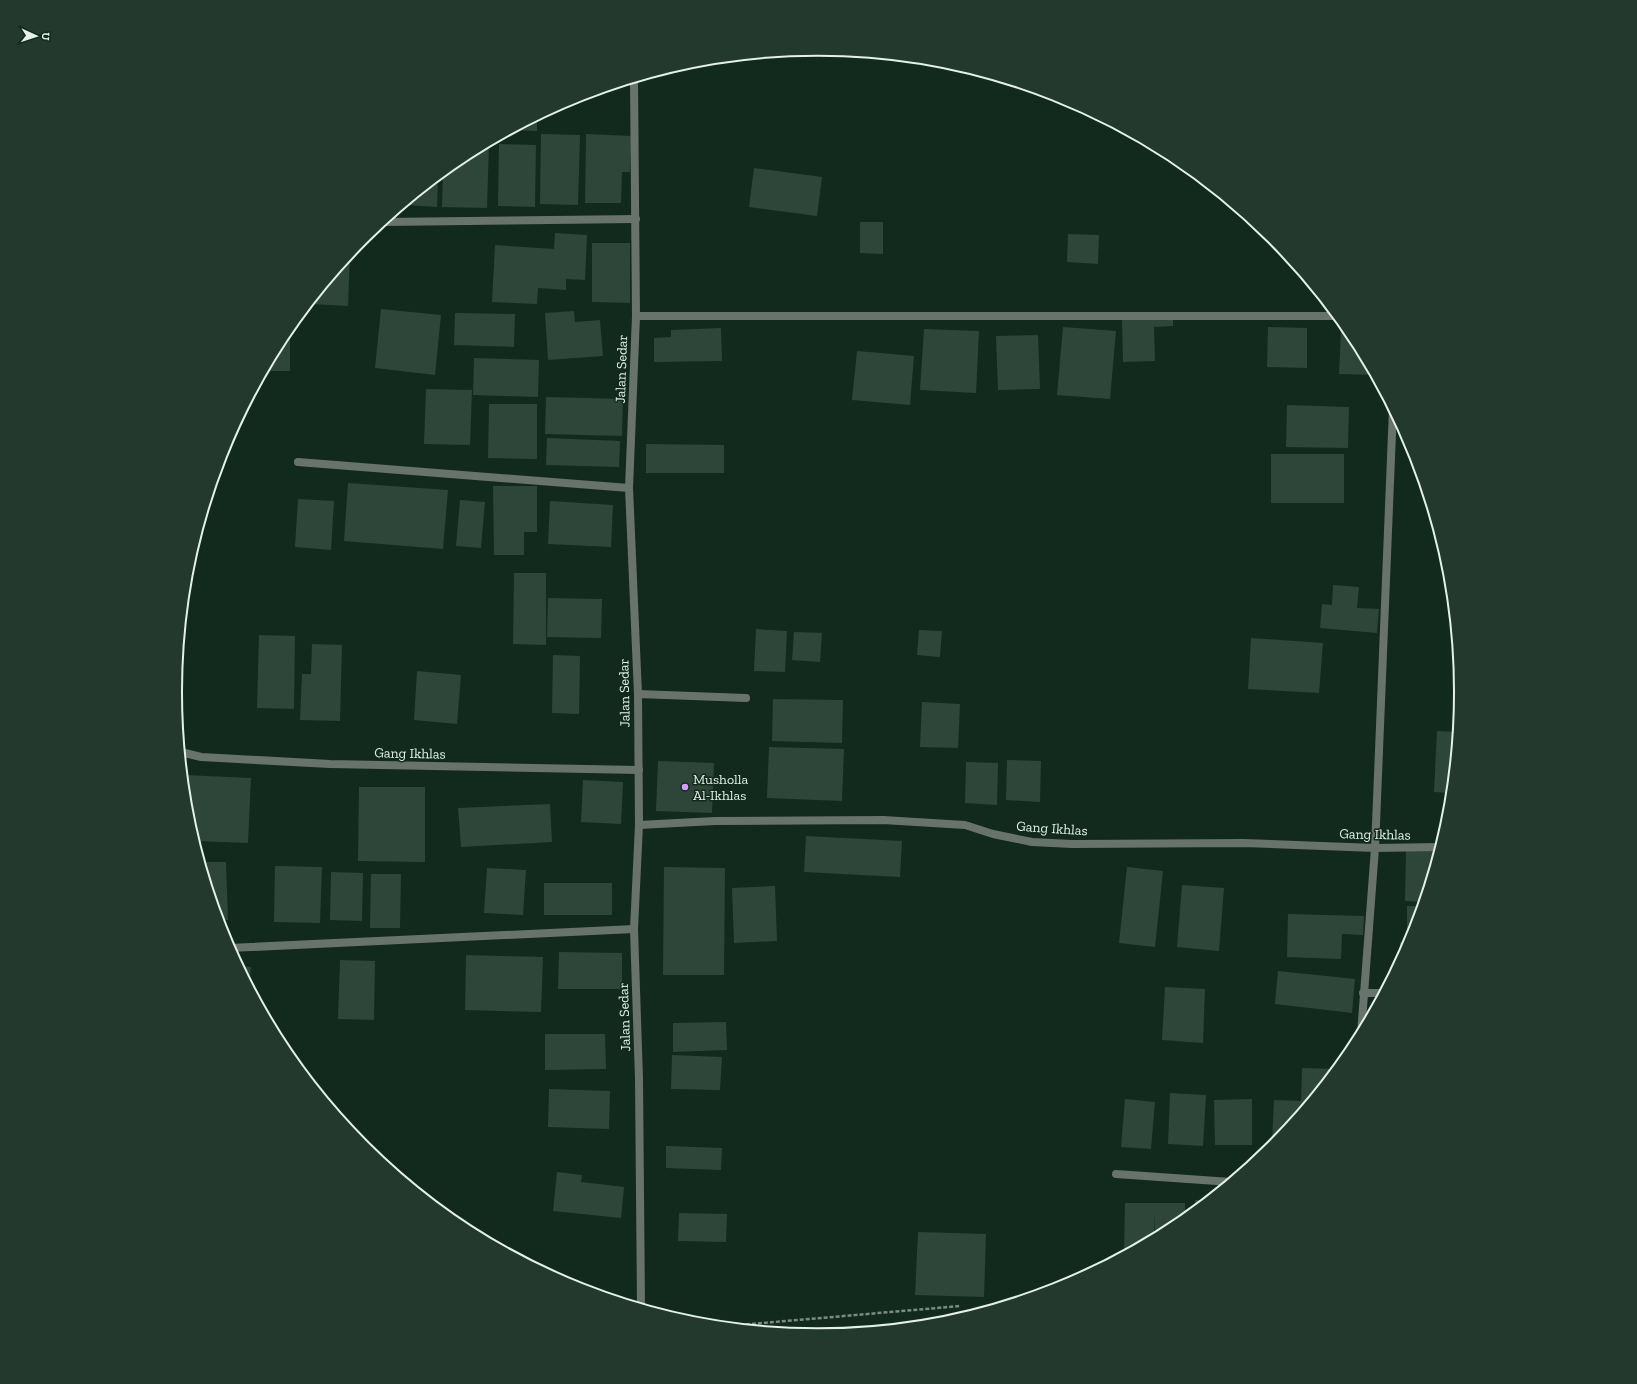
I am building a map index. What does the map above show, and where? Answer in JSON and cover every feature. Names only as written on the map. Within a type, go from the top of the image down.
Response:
[{"type":"street","name":"Jalan Sedar","points":[[634,84],[636,316],[629,488],[638,694],[639,825],[634,929],[639,1079],[641,1302]]},
{"type":"street","points":[[391,222],[636,219]]},
{"type":"street","points":[[636,316],[1331,316]]},
{"type":"street","points":[[1362,1021],[1375,848],[1393,419]]},
{"type":"street","points":[[298,462],[629,488]]},
{"type":"street","points":[[638,694],[746,698]]},
{"type":"street","name":"Gang Ikhlas","points":[[186,753],[201,757],[330,764],[639,770]]},
{"type":"street","name":"Gang Ikhlas","points":[[639,825],[715,821],[882,820],[965,825],[992,834],[1032,842],[1072,844],[1244,843],[1375,848],[1435,848]]},
{"type":"street","points":[[237,948],[634,929]]},
{"type":"street","points":[[1364,992],[1378,993]]},
{"type":"street","points":[[1116,1174],[1224,1182]]},
{"type":"path","points":[[748,1324],[960,1306]]},
{"type":"building","points":[[537,122],[537,131],[521,130]]},
{"type":"building","points":[[541,134],[580,135],[578,205],[540,204]]},
{"type":"building","points":[[586,134],[631,136],[630,172],[622,172],[621,203],[585,203]]},
{"type":"building","points":[[499,144],[536,145],[535,207],[498,206]]},
{"type":"building","points":[[489,148],[487,208],[442,207],[443,179]]},
{"type":"building","points":[[754,168],[822,177],[817,216],[749,207]]},
{"type":"building","points":[[438,182],[437,207],[409,205]]},
{"type":"building","points":[[860,222],[883,222],[883,254],[860,253]]},
{"type":"building","points":[[555,233],[587,235],[585,280],[566,279],[566,290],[538,288],[537,304],[492,302],[495,245],[554,249]]},
{"type":"building","points":[[1068,234],[1099,235],[1098,264],[1067,262]]},
{"type":"building","points":[[592,243],[630,243],[630,303],[592,302]]},
{"type":"building","points":[[350,263],[348,306],[315,304]]},
{"type":"building","points":[[381,309],[441,315],[435,375],[375,368]]},
{"type":"building","points":[[574,311],[575,322],[600,320],[603,356],[548,360],[545,313]]},
{"type":"building","points":[[455,313],[515,314],[514,347],[454,345]]},
{"type":"building","points":[[1173,315],[1173,326],[1154,327],[1155,361],[1123,362],[1122,317]]},
{"type":"building","points":[[1063,327],[1116,331],[1110,399],[1057,395]]},
{"type":"building","points":[[1268,327],[1307,328],[1307,368],[1267,367]]},
{"type":"building","points":[[721,328],[722,361],[654,362],[654,338],[671,337],[671,330]]},
{"type":"building","points":[[924,329],[979,331],[976,393],[920,390]]},
{"type":"building","points":[[1341,330],[1369,375],[1339,374]]},
{"type":"building","points":[[1038,335],[1040,389],[998,390],[996,336]]},
{"type":"building","points":[[290,339],[290,371],[270,371]]},
{"type":"building","points":[[857,351],[914,356],[910,405],[852,400]]},
{"type":"building","points":[[474,358],[539,360],[538,397],[473,395]]},
{"type":"building","points":[[426,389],[472,390],[470,445],[424,444]]},
{"type":"building","points":[[546,397],[623,399],[622,436],[545,434]]},
{"type":"building","points":[[489,404],[537,404],[537,459],[488,458]]},
{"type":"building","points":[[1287,405],[1349,407],[1348,448],[1286,447]]},
{"type":"building","points":[[547,438],[620,441],[619,467],[546,465]]},
{"type":"building","points":[[646,444],[724,445],[724,473],[646,473]]},
{"type":"building","points":[[1271,454],[1344,454],[1344,503],[1271,503]]},
{"type":"building","points":[[348,483],[448,490],[443,549],[344,541]]},
{"type":"building","points":[[493,486],[537,486],[537,532],[524,532],[524,555],[494,555]]},
{"type":"building","points":[[298,499],[334,501],[331,550],[295,547]]},
{"type":"building","points":[[460,500],[485,502],[481,548],[456,546]]},
{"type":"building","points":[[550,501],[613,505],[611,547],[548,544]]},
{"type":"building","points":[[514,573],[546,573],[546,645],[513,644]]},
{"type":"building","points":[[1333,585],[1359,587],[1357,608],[1379,609],[1377,633],[1320,628],[1322,604],[1332,605]]},
{"type":"building","points":[[548,598],[602,599],[601,638],[547,637]]},
{"type":"building","points":[[756,629],[787,631],[785,672],[754,671]]},
{"type":"building","points":[[919,630],[942,631],[940,657],[917,655]]},
{"type":"building","points":[[794,632],[822,633],[820,662],[792,660]]},
{"type":"building","points":[[259,635],[295,636],[294,709],[257,708]]},
{"type":"building","points":[[1251,638],[1323,643],[1319,693],[1248,689]]},
{"type":"building","points":[[312,644],[342,645],[340,721],[300,720],[302,674],[311,674]]},
{"type":"building","points":[[553,655],[580,656],[579,714],[552,713]]},
{"type":"building","points":[[417,671],[461,675],[457,724],[414,720]]},
{"type":"building","points":[[773,699],[843,700],[842,743],[772,741]]},
{"type":"building","points":[[922,702],[960,704],[958,748],[920,747]]},
{"type":"building","points":[[1437,731],[1453,732],[1446,793],[1434,792]]},
{"type":"building","points":[[769,747],[844,749],[842,801],[767,798]]},
{"type":"building","points":[[1007,760],[1041,761],[1040,802],[1006,800]]},
{"type":"building","name":"Musholla Al-Ikhlas","points":[[658,761],[714,763],[712,813],[656,811]]},
{"type":"building","points":[[966,762],[998,763],[997,805],[965,803]]},
{"type":"building","points":[[188,775],[251,778],[248,843],[201,841]]},
{"type":"building","points":[[583,780],[623,782],[621,824],[581,822]]},
{"type":"building","points":[[359,787],[425,787],[425,862],[358,861]]},
{"type":"building","points":[[550,804],[552,842],[461,847],[458,808]]},
{"type":"building","points":[[806,836],[902,841],[900,877],[804,872]]},
{"type":"building","points":[[1406,850],[1435,850],[1419,902],[1405,901]]},
{"type":"building","points":[[206,862],[226,862],[228,920],[225,920]]},
{"type":"building","points":[[275,866],[322,867],[320,923],[274,922]]},
{"type":"building","points":[[664,867],[725,868],[724,975],[663,975]]},
{"type":"building","points":[[1127,867],[1163,871],[1155,947],[1119,943]]},
{"type":"building","points":[[487,868],[526,870],[523,915],[484,913]]},
{"type":"building","points":[[331,872],[363,873],[362,921],[330,920]]},
{"type":"building","points":[[371,874],[401,874],[400,928],[370,928]]},
{"type":"building","points":[[544,883],[612,883],[612,915],[544,915]]},
{"type":"building","points":[[1182,885],[1224,888],[1219,951],[1177,947]]},
{"type":"building","points":[[775,886],[777,941],[734,943],[732,888]]},
{"type":"building","points":[[1407,906],[1417,906],[1407,932]]},
{"type":"building","points":[[1288,914],[1364,916],[1363,935],[1342,934],[1341,959],[1287,957]]},
{"type":"building","points":[[559,952],[622,953],[622,989],[558,989]]},
{"type":"building","points":[[466,955],[543,957],[541,1012],[465,1010]]},
{"type":"building","points":[[340,960],[375,961],[374,1020],[338,1019]]},
{"type":"building","points":[[245,967],[251,967],[250,976]]},
{"type":"building","points":[[1278,971],[1355,979],[1352,1013],[1275,1004]]},
{"type":"building","points":[[1165,987],[1205,989],[1203,1043],[1162,1040]]},
{"type":"building","points":[[726,1022],[727,1050],[673,1052],[673,1023]]},
{"type":"building","points":[[545,1034],[605,1034],[606,1069],[545,1070]]},
{"type":"building","points":[[672,1055],[722,1057],[720,1090],[671,1089]]},
{"type":"building","points":[[1302,1068],[1330,1069],[1297,1111],[1272,1137],[1274,1100],[1301,1101]]},
{"type":"building","points":[[549,1089],[610,1091],[609,1129],[548,1127]]},
{"type":"building","points":[[1170,1093],[1206,1095],[1203,1146],[1168,1144]]},
{"type":"building","points":[[1125,1099],[1155,1102],[1151,1149],[1121,1147]]},
{"type":"building","points":[[1252,1099],[1252,1145],[1215,1145],[1214,1100]]},
{"type":"building","points":[[666,1146],[722,1148],[721,1170],[666,1168]]},
{"type":"building","points":[[557,1172],[582,1175],[581,1182],[624,1187],[621,1218],[553,1211]]},
{"type":"building","points":[[1195,1200],[1202,1200],[1195,1205]]},
{"type":"building","points":[[1125,1203],[1185,1203],[1185,1212],[1155,1232],[1154,1212],[1154,1232],[1124,1249]]},
{"type":"building","points":[[679,1213],[727,1214],[726,1242],[678,1241]]},
{"type":"building","points":[[918,1232],[986,1234],[984,1297],[915,1295]]},
{"type":"place","name":"Musholla Al-Ikhlas","points":[[685,787]]}]
